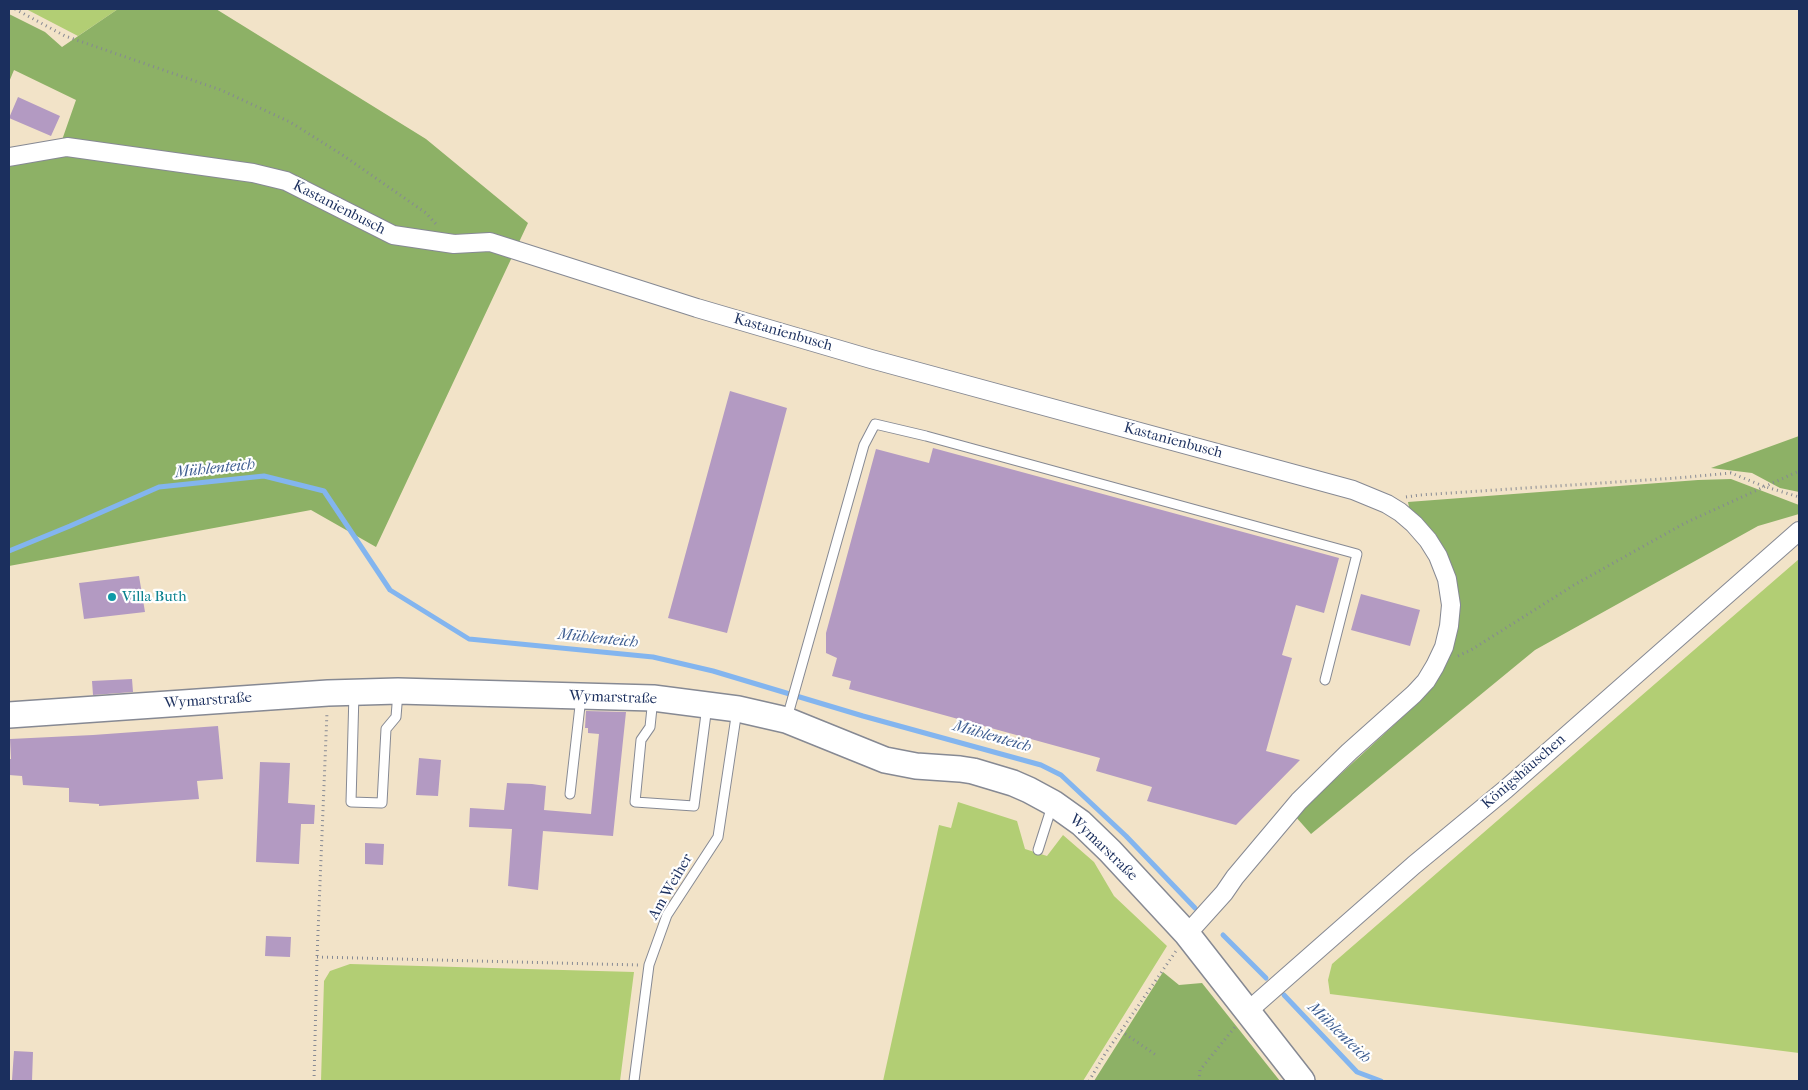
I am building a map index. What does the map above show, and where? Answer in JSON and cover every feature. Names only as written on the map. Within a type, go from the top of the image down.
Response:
[{"type":"main road","name":"Wymarstraße","points":[[9,715],[328,693],[398,691],[654,698],[788,714],[885,760],[916,766],[960,768],[973,771],[1013,783],[1053,803],[1081,823],[1110,851],[1187,934],[1302,1081]]},
{"type":"street","name":"Kastanienbusch","points":[[9,157],[66,147],[253,173],[286,182],[393,235],[454,244],[490,242],[697,308],[862,356],[1353,490],[1387,504],[1408,518],[1422,532],[1434,548],[1443,567],[1450,598],[1450,614],[1447,637],[1440,656],[1420,688],[1349,752],[1299,801],[1235,877],[1224,893],[1187,934]]},
{"type":"street","name":"Königshäuschen","points":[[1248,1011],[1414,865],[1506,789],[1799,531]]},
{"type":"lane","points":[[788,714],[864,445],[875,424],[926,436],[1357,554],[1325,680]]},
{"type":"lane","points":[[354,693],[351,802],[382,803],[386,729],[396,717],[398,691]]},
{"type":"lane","points":[[570,794],[581,697]]},
{"type":"lane","points":[[654,698],[650,727],[641,740],[635,802],[694,806],[707,704]]},
{"type":"lane","name":"Am Weiher","points":[[634,1081],[649,965],[667,915],[718,837],[738,709]]},
{"type":"lane","points":[[1038,850],[1053,803]]},
{"type":"path","points":[[15,9],[65,36],[221,90],[290,122],[341,154],[426,213],[454,244]]},
{"type":"path","points":[[1440,656],[1458,656],[1466,653],[1613,562],[1685,523],[1799,471]]},
{"type":"path","points":[[1387,504],[1420,494],[1731,473],[1763,486],[1799,497]]},
{"type":"path","points":[[314,1081],[328,693]]},
{"type":"path","points":[[1089,1081],[1187,934]]},
{"type":"path","points":[[317,957],[649,965]]},
{"type":"path","points":[[1199,1081],[1200,1070],[1248,1011]]},
{"type":"path","points":[[1121,1031],[1156,1055]]},
{"type":"green space","points":[[26,9],[118,9],[78,36]]},
{"type":"green space","points":[[118,9],[216,9],[426,139],[528,223],[376,547],[311,510],[9,566],[9,162],[62,140],[76,100],[14,70],[9,82],[9,14],[45,32],[62,47]]},
{"type":"green space","points":[[1799,436],[1799,492],[1780,488],[1752,473],[1711,468]]},
{"type":"green space","points":[[1731,479],[1799,505],[1799,514],[1758,526],[1535,650],[1311,834],[1295,816],[1420,701],[1453,642],[1456,611],[1410,512],[1408,502]]},
{"type":"green space","points":[[1799,559],[1799,1053],[1330,994],[1328,980],[1332,964]]},
{"type":"green space","points":[[958,802],[1017,821],[1025,849],[1047,856],[1063,835],[1094,862],[1114,896],[1167,946],[1083,1081],[883,1081],[939,825],[951,828]]},
{"type":"green space","points":[[350,964],[634,972],[620,1081],[321,1081],[324,981],[330,971]]},
{"type":"green space","points":[[1163,972],[1179,985],[1202,983],[1280,1081],[1094,1081]]},
{"type":"building","points":[[18,97],[60,116],[51,136],[9,118]]},
{"type":"building","points":[[730,391],[787,408],[727,633],[668,618]]},
{"type":"building","points":[[933,448],[1339,558],[1324,613],[1296,605],[1282,655],[1292,658],[1266,751],[1300,760],[1236,825],[1147,801],[1152,787],[1096,771],[1100,758],[849,689],[851,681],[832,676],[837,658],[826,653],[826,633],[876,449],[929,463]]},
{"type":"building","name":"Villa Buth","points":[[139,576],[145,612],[84,619],[79,583]]},
{"type":"building","points":[[1361,594],[1420,610],[1410,646],[1351,630]]},
{"type":"building","points":[[132,679],[133,692],[93,695],[92,681]]},
{"type":"building","points":[[586,711],[626,712],[613,836],[543,831],[538,890],[508,886],[512,829],[469,827],[470,808],[504,810],[507,783],[532,784],[546,786],[544,810],[591,814],[599,734],[588,733],[588,728],[585,728]]},
{"type":"building","points":[[218,726],[223,779],[197,781],[199,799],[99,806],[99,804],[69,802],[69,788],[23,785],[22,776],[9,775],[9,759],[11,759],[10,739]]},
{"type":"building","points":[[419,758],[441,760],[438,796],[416,795]]},
{"type":"building","points":[[260,762],[290,763],[288,803],[315,805],[314,824],[301,824],[299,864],[256,862]]},
{"type":"building","points":[[365,843],[384,844],[383,865],[365,864]]},
{"type":"building","points":[[266,936],[291,937],[290,957],[265,956]]},
{"type":"building","points":[[14,1051],[33,1052],[32,1081],[12,1080]]},
{"type":"waterway","name":"Mühlenteich","points":[[9,551],[159,487],[264,476],[324,491],[390,590],[469,639],[653,657],[713,671],[863,716],[1041,765],[1061,775],[1126,836],[1195,908]]},
{"type":"waterway","name":"Mühlenteich","points":[[1223,935],[1266,978]]},
{"type":"waterway","name":"Mühlenteich","points":[[1284,995],[1357,1072],[1381,1081]]},
{"type":"place","name":"Villa Buth","points":[[112,597]]}]
